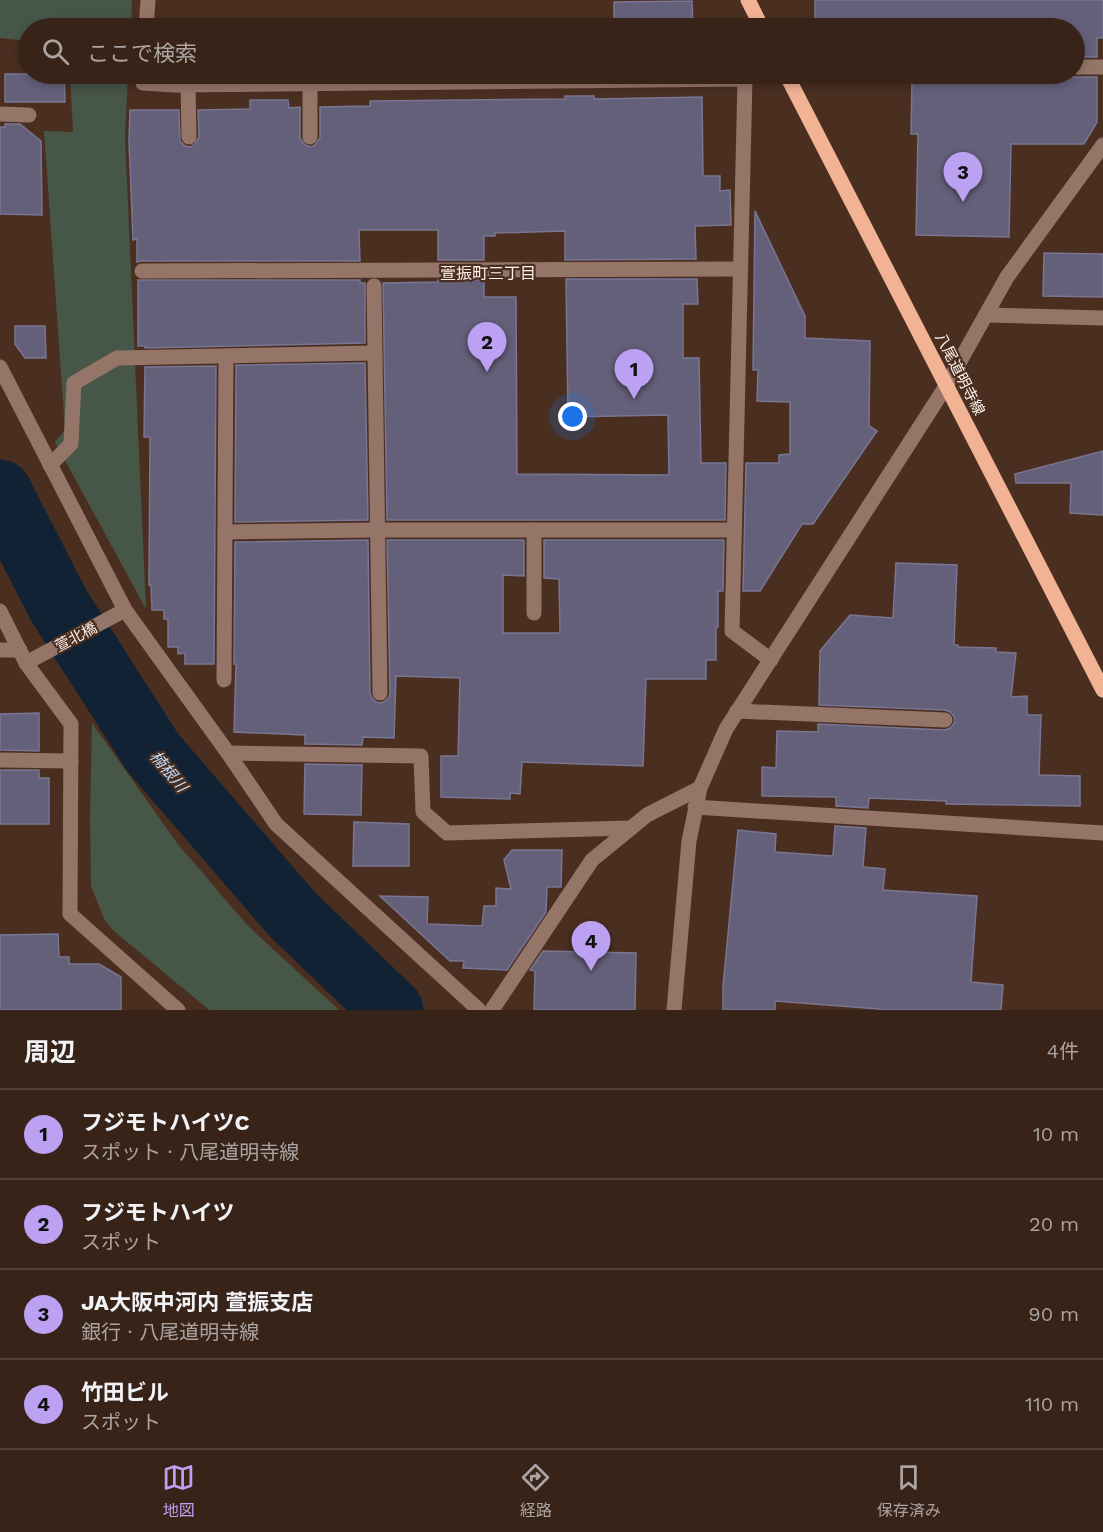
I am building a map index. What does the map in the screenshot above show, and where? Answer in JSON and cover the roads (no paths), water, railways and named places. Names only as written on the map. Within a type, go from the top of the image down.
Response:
[{"type":"main road","points":[[747,0],[757,18]]},
{"type":"main road","name":"八尾道明寺線","points":[[791,84],[1103,690]]},
{"type":"street","points":[[147,18],[148,0]]},
{"type":"street","points":[[1085,66],[1103,67]]},
{"type":"street","points":[[188,84],[189,137]]},
{"type":"street","points":[[310,84],[310,137]]},
{"type":"street","points":[[750,84],[741,269],[732,631],[771,660]]},
{"type":"street","points":[[0,114],[29,115]]},
{"type":"street","points":[[674,1010],[688,841],[700,788],[726,729],[946,386],[1007,277],[1103,145]]},
{"type":"street","points":[[142,271],[741,269]]},
{"type":"street","points":[[374,286],[380,693]]},
{"type":"street","points":[[986,315],[1103,318]]},
{"type":"street","points":[[50,465],[71,444],[74,383],[117,358],[374,353]]},
{"type":"street","points":[[224,680],[225,356]]},
{"type":"street","points":[[0,367],[125,610],[276,824],[479,1010]]},
{"type":"street","points":[[534,530],[534,613]]},
{"type":"street","points":[[225,532],[734,530]]},
{"type":"street","name":"萱北橋","points":[[23,657],[125,610]]},
{"type":"street","points":[[0,611],[23,657],[71,724],[70,914],[178,1010]]},
{"type":"street","points":[[0,650],[23,657]]},
{"type":"street","points":[[737,711],[945,720]]},
{"type":"street","points":[[228,753],[421,756],[423,812],[447,833],[631,828]]},
{"type":"street","points":[[0,760],[71,761]]},
{"type":"street","points":[[492,1010],[592,860],[647,816],[700,788]]},
{"type":"street","points":[[695,807],[1103,833]]},
{"type":"waterway","name":"楠根川","points":[[0,491],[59,606],[153,753],[293,915],[392,1010]]},
{"type":"place","name":"JA大阪中河内 萱振支店","points":[[963,202]]},
{"type":"place","name":"フジモトハイツ","points":[[487,372]]},
{"type":"place","name":"フジモトハイツC","points":[[634,399]]},
{"type":"place","name":"竹田ビル","points":[[591,971]]},
{"type":"district","name":"萱振町三丁目","points":[[488,273]]}]
